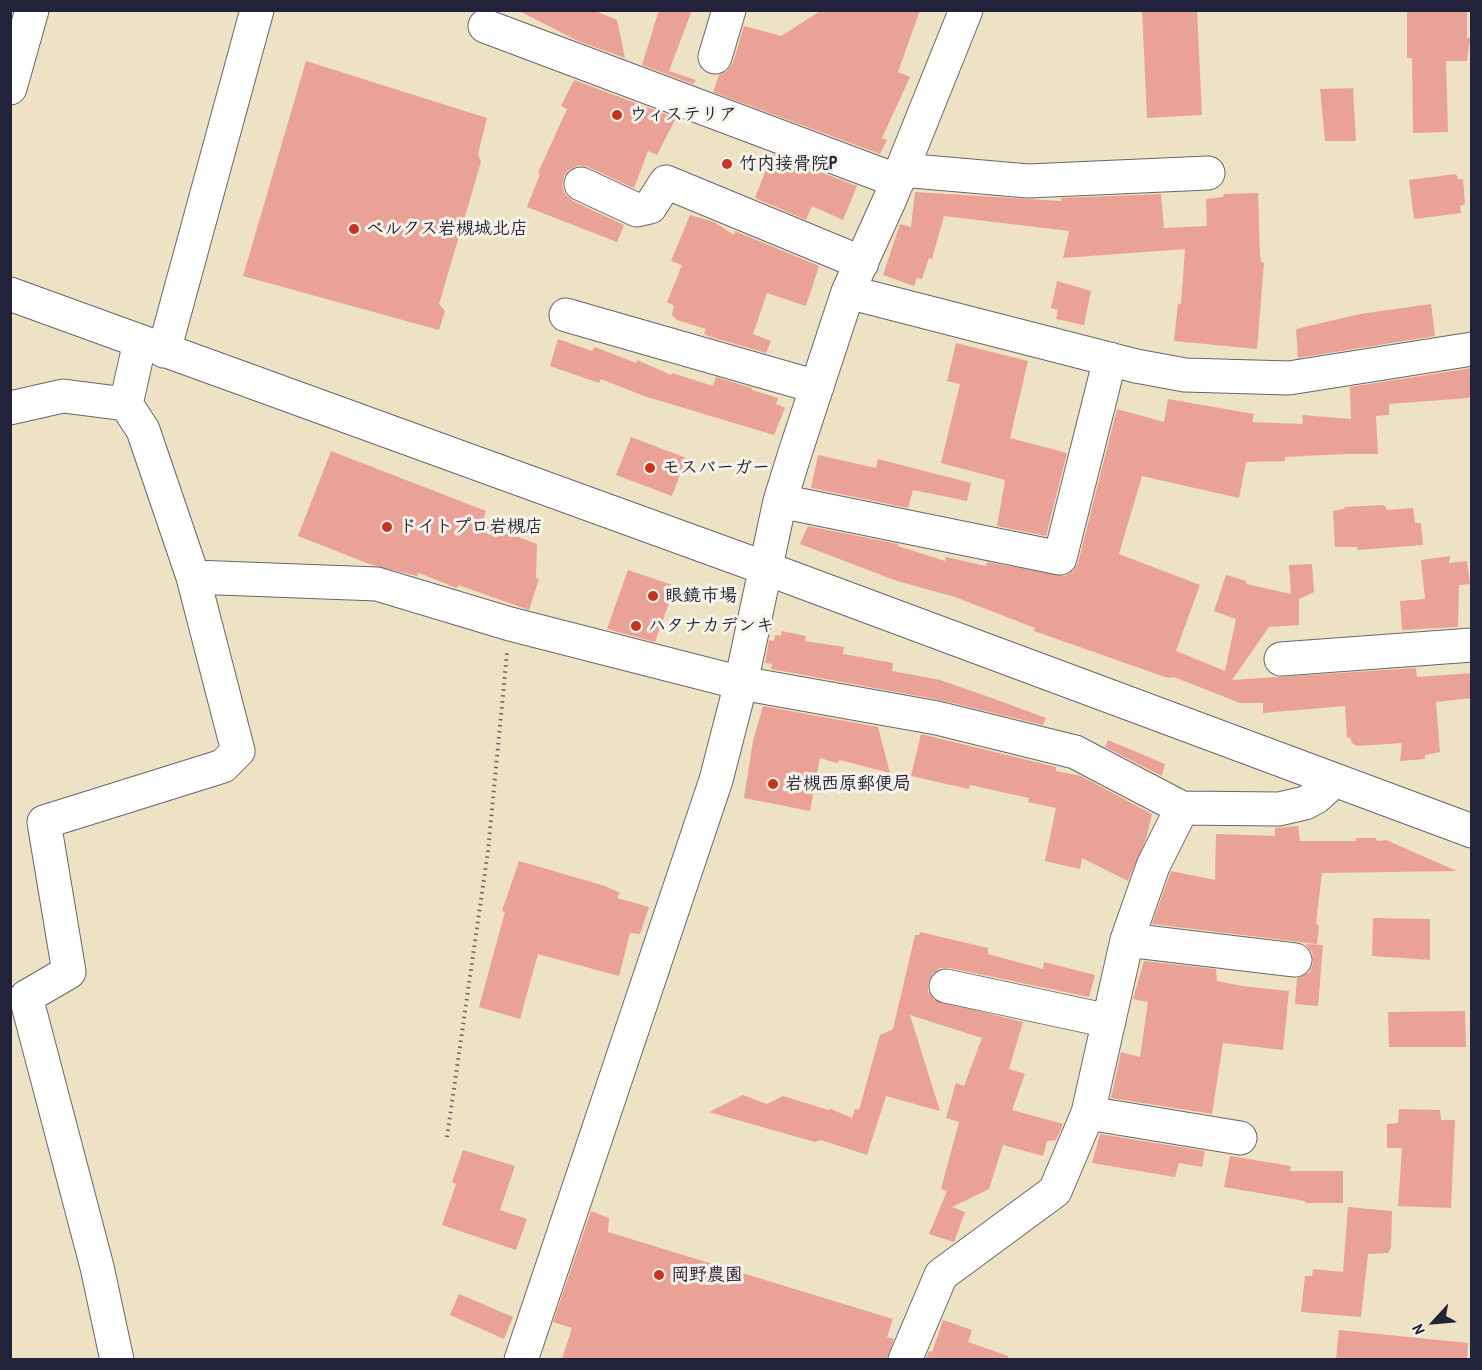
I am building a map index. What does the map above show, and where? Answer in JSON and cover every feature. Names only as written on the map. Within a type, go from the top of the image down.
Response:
[{"type":"street","points":[[10,88],[32,10]]},
{"type":"street","points":[[126,404],[152,346],[257,10]]},
{"type":"street","points":[[715,57],[729,10]]},
{"type":"street","points":[[521,1359],[716,780],[741,683],[780,501],[817,387],[855,278],[900,175],[966,10]]},
{"type":"street","points":[[501,24],[900,175],[1028,181],[1208,173]]},
{"type":"street","points":[[581,184],[637,210],[650,207],[666,182],[855,278],[1110,359],[1185,375],[1289,378],[1472,349]]},
{"type":"street","points":[[10,294],[765,568],[1472,831]]},
{"type":"street","points":[[566,315],[817,387]]},
{"type":"street","points":[[780,501],[1060,558],[1110,359]]},
{"type":"street","points":[[10,408],[63,396],[126,404]]},
{"type":"street","points":[[117,1359],[97,1267],[26,997],[69,972],[44,822],[223,766],[238,751],[193,577],[142,430],[126,404]]},
{"type":"street","points":[[193,577],[377,584],[510,624],[741,683],[937,718],[1075,752],[1182,808],[1279,809],[1305,803],[1335,780]]},
{"type":"street","points":[[1281,659],[1472,645]]},
{"type":"street","points":[[905,1359],[941,1275],[1055,1191],[1088,1113],[1127,940],[1153,866],[1182,808]]},
{"type":"street","points":[[1127,940],[1295,960]]},
{"type":"street","points":[[946,986],[1109,1021]]},
{"type":"street","points":[[1088,1113],[1240,1138]]},
{"type":"path","points":[[447,1137],[489,851],[510,624]]},
{"type":"building","points":[[517,10],[593,10],[617,20],[625,58],[578,41]]},
{"type":"building","points":[[659,10],[692,10],[669,71],[696,80],[693,84],[642,65]]},
{"type":"building","points":[[822,10],[920,10],[898,72],[910,77],[882,138],[887,140],[880,154],[713,92],[719,75],[727,71],[733,63],[744,26],[781,36]]},
{"type":"building","points":[[1142,10],[1197,10],[1202,115],[1147,118]]},
{"type":"building","points":[[1407,10],[1467,10],[1467,38],[1470,38],[1467,61],[1446,61],[1448,132],[1413,133],[1412,58],[1407,58]]},
{"type":"building","points":[[306,61],[487,118],[478,154],[481,162],[439,304],[445,311],[439,330],[243,276]]},
{"type":"building","points":[[574,80],[676,118],[657,155],[648,151],[634,188],[579,165],[570,169],[564,176],[562,186],[565,194],[573,201],[624,225],[617,242],[527,207],[540,174],[538,173],[567,109],[561,106]]},
{"type":"building","points":[[1353,88],[1356,141],[1325,141],[1320,89]]},
{"type":"building","points":[[772,154],[857,186],[843,220],[812,206],[806,220],[755,198]]},
{"type":"building","points":[[1456,174],[1458,179],[1463,179],[1465,204],[1460,206],[1461,213],[1414,219],[1409,180]]},
{"type":"building","points":[[915,192],[1061,201],[1061,198],[1161,194],[1164,228],[1207,226],[1206,199],[1223,197],[1224,194],[1258,193],[1260,255],[1264,263],[1257,349],[1174,341],[1178,304],[1181,304],[1185,249],[1063,258],[1069,231],[944,216],[932,259],[929,258],[922,279],[917,278],[914,286],[883,275],[900,224],[911,227]]},
{"type":"building","points":[[690,215],[714,222],[734,235],[735,231],[819,266],[806,306],[767,293],[753,334],[771,341],[766,353],[708,336],[704,334],[706,329],[677,320],[672,315],[674,306],[667,302],[682,265],[671,261]]},
{"type":"building","points":[[1057,281],[1091,291],[1084,325],[1056,319],[1058,310],[1051,308]]},
{"type":"building","points":[[1431,304],[1435,336],[1298,358],[1296,329],[1360,314]]},
{"type":"building","points":[[558,339],[592,351],[595,347],[636,363],[637,360],[671,375],[672,373],[713,386],[716,377],[778,398],[776,404],[785,408],[774,435],[644,396],[601,379],[599,383],[550,366]]},
{"type":"building","points":[[956,343],[1028,361],[1010,438],[1067,453],[1046,536],[997,526],[1005,480],[941,463],[960,384],[947,381]]},
{"type":"building","points":[[1472,368],[1472,396],[1468,398],[1389,404],[1389,415],[1376,416],[1378,454],[1285,457],[1285,461],[1246,462],[1239,498],[1142,476],[1119,554],[1200,585],[1176,651],[1225,671],[1236,619],[1214,611],[1226,575],[1246,581],[1246,584],[1291,594],[1289,565],[1312,564],[1314,592],[1299,599],[1299,625],[1269,627],[1232,680],[1416,668],[1417,677],[1472,673],[1472,698],[1436,702],[1440,752],[1425,755],[1425,759],[1400,761],[1402,743],[1357,746],[1352,743],[1350,737],[1347,738],[1345,706],[1263,713],[1263,703],[1240,703],[1174,677],[1168,678],[1034,631],[1035,628],[955,597],[897,581],[800,544],[808,526],[898,544],[898,546],[945,561],[946,557],[986,566],[987,562],[1065,576],[1073,571],[1078,563],[1117,409],[1164,422],[1168,399],[1254,414],[1252,422],[1303,424],[1302,415],[1351,419],[1350,387]]},
{"type":"building","points":[[631,437],[686,458],[672,496],[616,475]]},
{"type":"building","points":[[331,451],[486,511],[482,523],[537,544],[536,578],[539,579],[529,610],[458,585],[457,588],[419,573],[417,576],[372,565],[298,536]]},
{"type":"building","points":[[818,455],[876,468],[878,459],[971,483],[967,501],[913,490],[908,508],[811,488]]},
{"type":"building","points":[[1384,505],[1387,510],[1413,508],[1415,523],[1421,523],[1423,545],[1358,550],[1357,547],[1335,547],[1333,511],[1345,507]]},
{"type":"building","points":[[1450,556],[1449,563],[1467,561],[1470,584],[1459,585],[1458,627],[1402,630],[1400,601],[1425,599],[1421,560]]},
{"type":"building","points":[[628,570],[675,586],[655,642],[607,629]]},
{"type":"building","points":[[782,631],[806,636],[805,641],[844,647],[843,654],[893,663],[892,671],[940,680],[1046,718],[1043,725],[940,700],[771,669],[772,664],[765,663],[769,640],[774,641],[775,635],[781,636]]},
{"type":"building","points":[[763,706],[878,727],[890,773],[840,760],[837,763],[820,758],[810,811],[744,798],[753,741]]},
{"type":"building","points":[[921,734],[1056,767],[1056,771],[1081,776],[1152,814],[1146,839],[1128,881],[1082,858],[1080,869],[1045,861],[1056,808],[1028,802],[1029,798],[970,785],[969,789],[911,776]]},
{"type":"building","points":[[1108,740],[1165,764],[1162,776],[1105,747]]},
{"type":"building","points":[[1298,826],[1300,841],[1356,841],[1356,838],[1376,838],[1377,841],[1386,840],[1457,871],[1322,873],[1316,923],[1319,926],[1317,944],[1152,924],[1171,871],[1215,880],[1216,834],[1275,836],[1275,828]]},
{"type":"building","points":[[519,861],[605,886],[620,893],[617,898],[649,907],[640,934],[630,933],[619,976],[538,954],[520,1019],[479,1007],[505,912],[502,911]]},
{"type":"building","points":[[1373,918],[1430,919],[1430,960],[1372,956]]},
{"type":"building","points":[[920,932],[988,948],[988,954],[1043,969],[1044,962],[1095,975],[1089,997],[950,968],[940,968],[932,974],[928,983],[928,991],[934,1000],[1023,1022],[1009,1069],[1025,1074],[1012,1110],[1063,1124],[1056,1140],[1047,1141],[1043,1156],[1003,1145],[989,1189],[952,1207],[965,1212],[954,1242],[929,1234],[947,1191],[941,1189],[959,1122],[946,1118],[956,1083],[964,1086],[982,1038],[910,1015],[940,1111],[886,1096],[867,1155],[821,1140],[815,1142],[709,1112],[743,1095],[767,1104],[783,1096],[831,1109],[852,1118],[855,1109],[859,1110],[880,1035],[893,1029],[915,935],[919,935]]},
{"type":"building","points":[[1305,944],[1323,945],[1318,1006],[1295,1004],[1297,978],[1310,972],[1313,963],[1312,952]]},
{"type":"building","points":[[1144,961],[1216,969],[1217,981],[1289,991],[1283,1050],[1223,1043],[1212,1114],[1111,1098],[1121,1052],[1140,1057],[1148,1002],[1133,999]]},
{"type":"building","points":[[1465,1011],[1466,1047],[1389,1047],[1388,1012]]},
{"type":"building","points":[[1399,1109],[1440,1110],[1441,1120],[1455,1120],[1451,1208],[1398,1206],[1402,1148],[1387,1148],[1387,1124],[1398,1123]]},
{"type":"building","points":[[1100,1134],[1205,1151],[1202,1167],[1179,1163],[1175,1177],[1092,1163]]},
{"type":"building","points":[[463,1150],[515,1166],[500,1210],[527,1219],[516,1250],[442,1225],[456,1184],[452,1182]]},
{"type":"building","points":[[1230,1156],[1291,1166],[1290,1171],[1343,1171],[1343,1203],[1305,1203],[1305,1201],[1224,1187]]},
{"type":"building","points":[[1348,1207],[1392,1211],[1391,1248],[1388,1253],[1368,1254],[1361,1317],[1301,1312],[1305,1276],[1312,1276],[1313,1269],[1343,1272]]},
{"type":"building","name":"岡野農園","points":[[591,1211],[609,1218],[608,1232],[893,1319],[887,1337],[894,1339],[887,1359],[562,1359],[572,1328],[553,1322]]},
{"type":"building","points":[[459,1294],[513,1317],[504,1339],[450,1315]]},
{"type":"building","points":[[943,1320],[972,1330],[968,1342],[1008,1356],[1008,1359],[926,1359],[929,1351],[932,1352]]},
{"type":"building","points":[[1339,1330],[1468,1343],[1467,1359],[1336,1359]]},
{"type":"place","name":"ウィステリア","points":[[617,115]]},
{"type":"place","name":"竹内接骨院P","points":[[727,164]]},
{"type":"place","name":"ベルクス岩槻城北店","points":[[354,229]]},
{"type":"place","name":"モスバーガー","points":[[650,468]]},
{"type":"place","name":"ドイトプロ岩槻店","points":[[387,527]]},
{"type":"place","name":"眼鏡市場","points":[[653,596]]},
{"type":"place","name":"ハタナカデンキ","points":[[636,626]]},
{"type":"place","name":"岩槻西原郵便局","points":[[773,784]]},
{"type":"place","name":"岡野農園","points":[[659,1275]]}]
